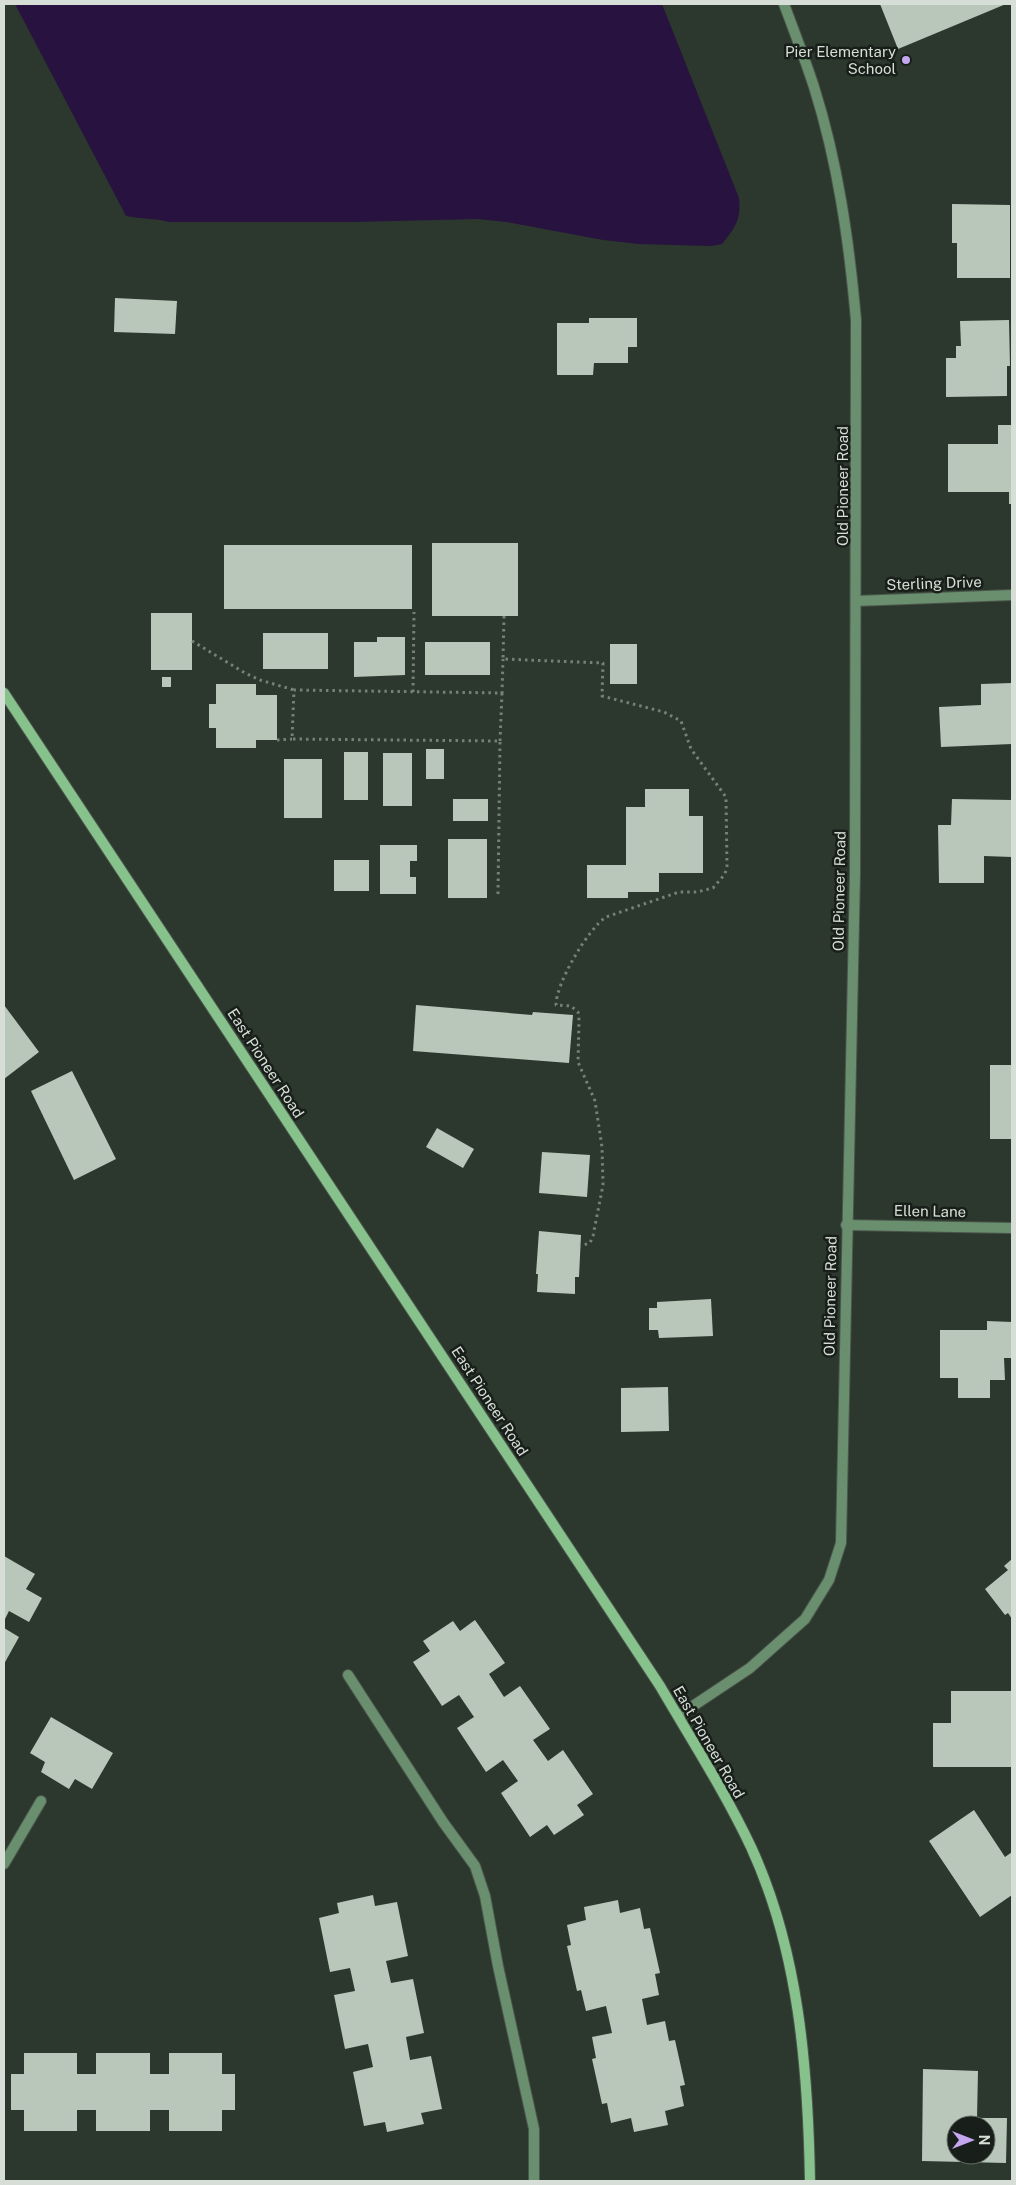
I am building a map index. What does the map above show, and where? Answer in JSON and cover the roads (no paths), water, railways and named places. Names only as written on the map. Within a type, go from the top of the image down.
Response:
[{"type":"main road","name":"East Pioneer Road","points":[[4,693],[660,1686],[751,1848],[777,1915],[796,1994],[802,2046],[810,2181]]},
{"type":"street","name":"Old Pioneer Road","points":[[678,1716],[750,1668],[800,1625],[821,1596],[835,1566],[841,1544],[846,1225],[855,873],[856,320],[851,257],[838,180],[822,115],[784,4]]},
{"type":"street","name":"Sterling Drive","points":[[856,601],[1012,595]]},
{"type":"street","name":"Ellen Lane","points":[[846,1225],[1012,1228]]},
{"type":"street","points":[[348,1675],[443,1822],[476,1866],[485,1896],[498,1966],[534,2129],[534,2181]]},
{"type":"street","points":[[4,1864],[40,1801]]},
{"type":"place","name":"Pier Elementary School","points":[[906,60]]}]
